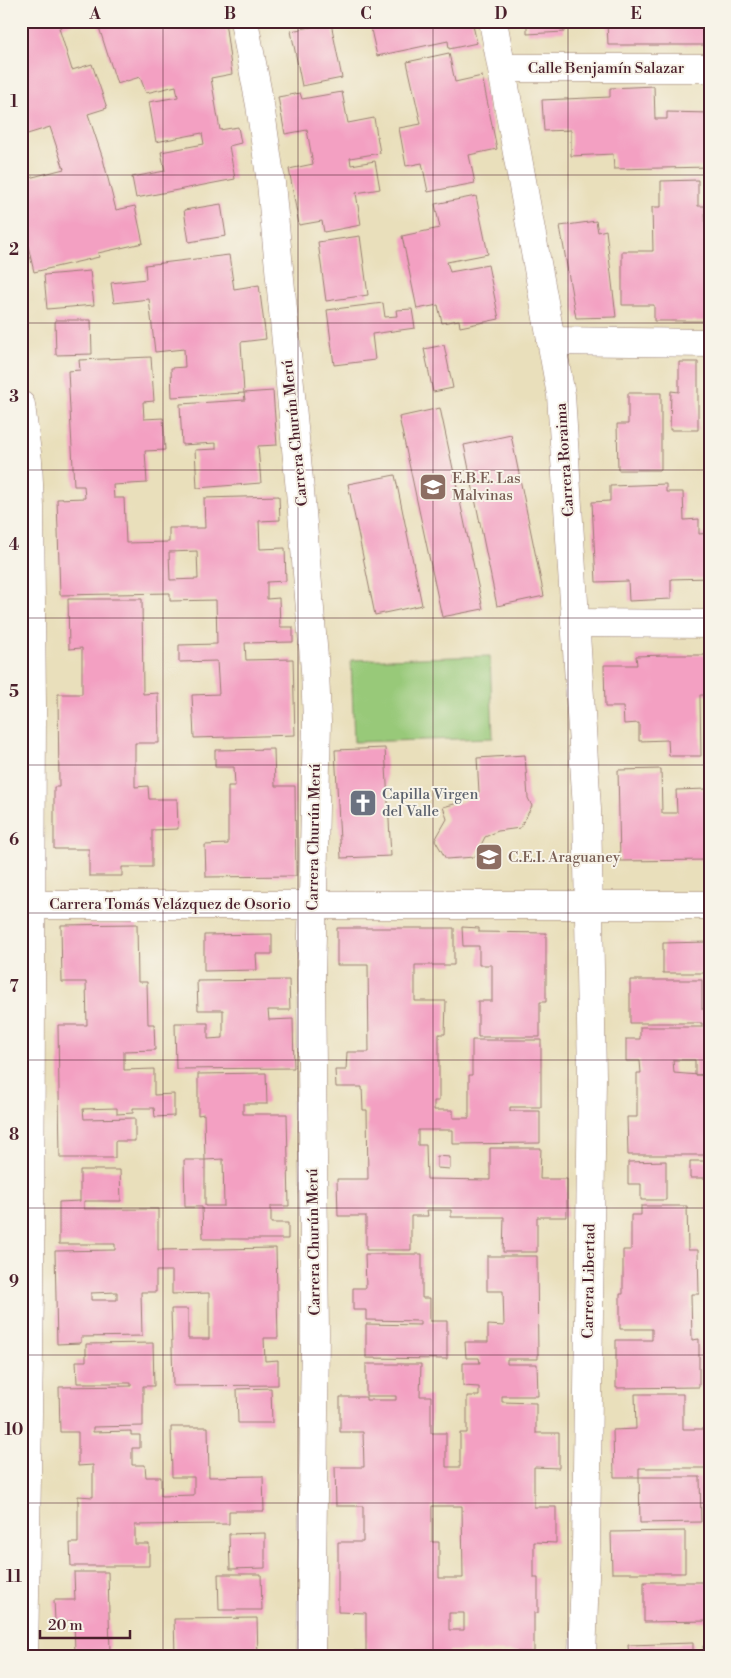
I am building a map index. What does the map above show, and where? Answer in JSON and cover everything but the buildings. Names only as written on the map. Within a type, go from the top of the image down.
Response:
[{"type":"street","name":"Carrera Churún Merú","points":[[244,21],[260,104],[270,183],[311,602],[317,722],[311,978],[315,1334],[311,1657]]},
{"type":"street","name":"Carrera Roraima","points":[[493,21],[561,395],[587,809],[588,904]]},
{"type":"street","name":"Calle Benjamín Salazar","points":[[502,68],[710,68]]},
{"type":"street","points":[[551,341],[710,343]]},
{"type":"street","points":[[21,405],[28,461],[30,507],[32,706],[26,904],[30,1292],[24,1657]]},
{"type":"street","points":[[575,623],[710,624]]},
{"type":"street","name":"Carrera Tomás Velázquez de Osorio","points":[[26,904],[710,905]]},
{"type":"street","name":"Carrera Libertad","points":[[582,1657],[586,1549],[592,1076],[588,904]]},
{"type":"green space","points":[[490,656],[493,738],[354,742],[351,660]]},
{"type":"place","name":"E.B.E. Las Malvinas","points":[[433,487]]},
{"type":"place","name":"Capilla Virgen del Valle","points":[[363,803]]},
{"type":"place","name":"C.E.I. Araguaney","points":[[489,857]]}]
